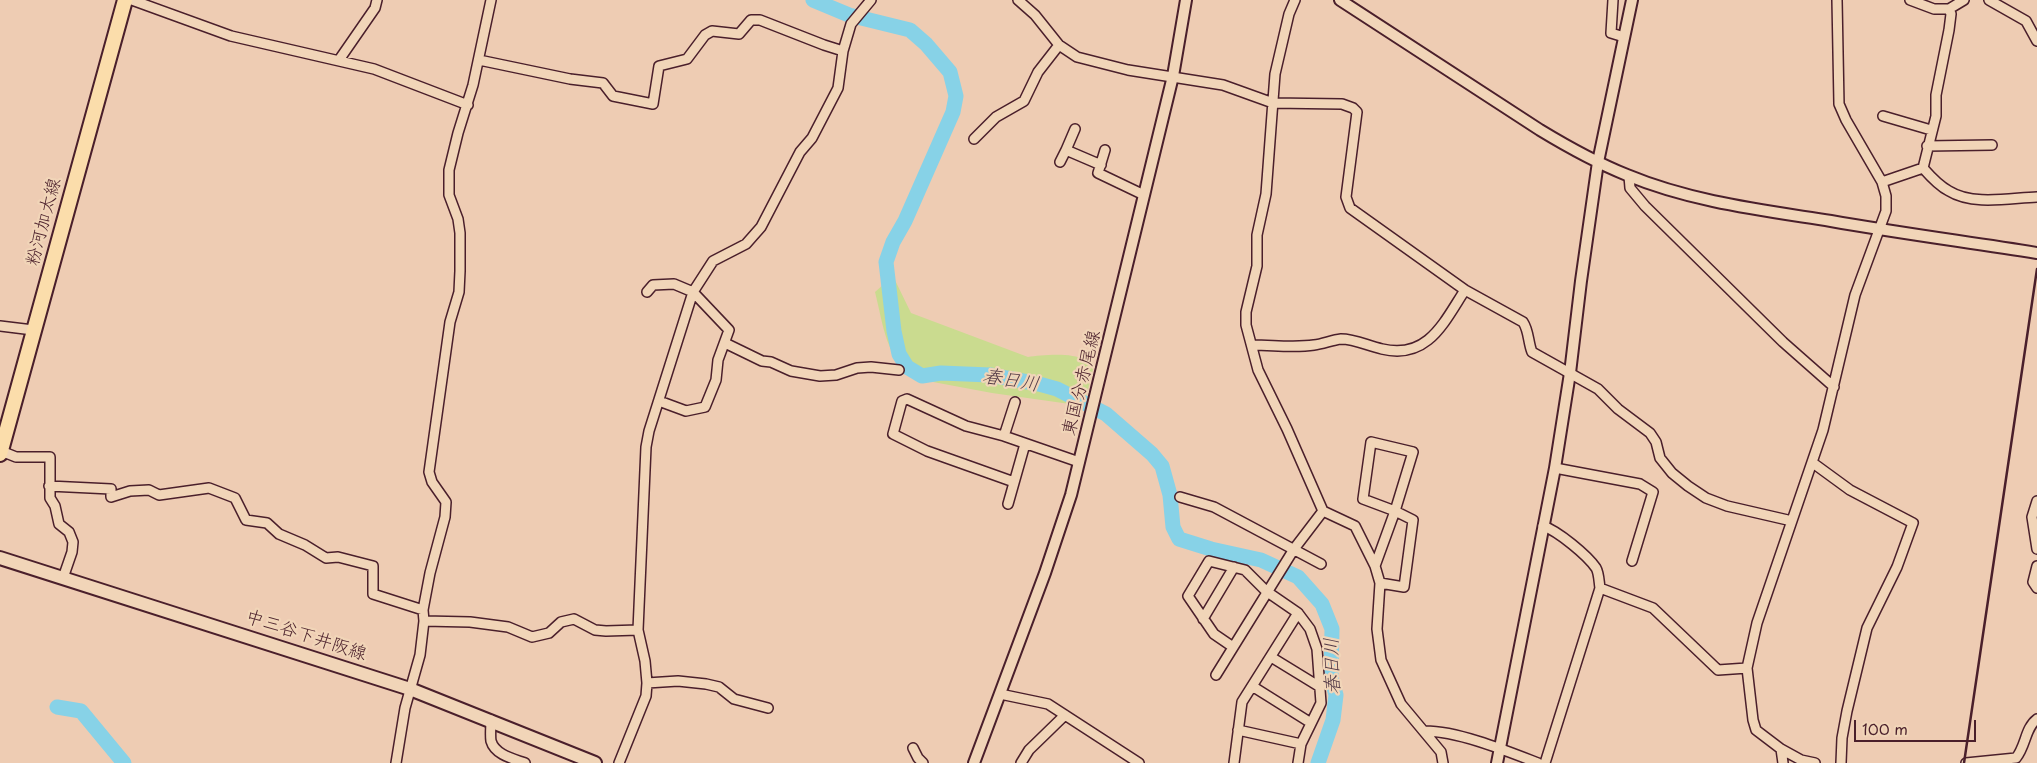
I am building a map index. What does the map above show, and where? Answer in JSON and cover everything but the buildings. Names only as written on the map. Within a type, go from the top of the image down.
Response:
[{"type":"main road","name":"粉河加太線","points":[[0,453],[124,0]]},
{"type":"main road","name":"中三谷下井阪線","points":[[0,558],[410,689],[595,763]]},
{"type":"street","points":[[132,0],[232,36],[374,69],[468,105]]},
{"type":"street","points":[[339,60],[355,34],[375,8],[378,0]]},
{"type":"street","points":[[396,763],[410,689],[420,656],[424,621],[423,610],[430,572],[445,518],[446,502],[432,482],[430,466],[450,322],[458,292],[460,271],[460,233],[458,220],[449,195],[449,170],[458,133],[468,105],[491,0]]},
{"type":"street","points":[[1018,0],[1060,44],[1077,57],[1128,70],[1223,85],[1273,103],[1342,104],[1353,108],[1357,112],[1346,197],[1346,202],[1350,208],[1465,290],[1523,322],[1527,329],[1528,343],[1532,352],[1598,389],[1618,409],[1650,433],[1656,442],[1660,458],[1672,473],[1688,486],[1706,498],[1727,506],[1792,521]]},
{"type":"street","name":"東国分赤尾線","points":[[974,763],[1046,573],[1071,496],[1173,76],[1186,0]]},
{"type":"street","points":[[1295,0],[1289,14],[1275,74],[1266,194],[1257,236],[1257,266],[1246,312],[1246,325],[1253,345],[1258,370],[1287,429],[1323,511],[1356,526],[1375,566],[1380,583],[1377,629],[1381,660],[1401,704],[1441,752],[1443,763]]},
{"type":"street","points":[[1340,0],[1531,125],[1572,149],[1629,176],[1725,204],[1880,230],[2037,252]]},
{"type":"street","points":[[1613,0],[1611,33],[1624,37]]},
{"type":"street","points":[[1497,763],[1556,468],[1598,162],[1632,0]]},
{"type":"street","points":[[1815,763],[1801,760],[1781,749],[1756,730],[1753,720],[1747,668],[1757,623],[1813,463],[1834,387],[1855,295],[1886,211],[1886,196],[1882,182],[1846,120],[1839,104],[1837,0]]},
{"type":"street","points":[[1910,0],[1934,9],[1949,9],[1964,0]]},
{"type":"street","points":[[1989,0],[2026,21],[2037,40]]},
{"type":"street","points":[[619,763],[646,696],[645,661],[638,630],[646,447],[693,292],[713,261],[746,244],[760,227],[800,152],[812,138],[838,88],[843,50],[851,24],[869,2]]},
{"type":"street","points":[[1923,168],[1936,116],[1936,95],[1951,14],[1949,9]]},
{"type":"street","points":[[479,60],[570,79],[604,83],[613,96],[653,104],[659,66],[687,59],[705,36],[712,31],[739,34],[752,20],[760,20],[824,45],[843,50]]},
{"type":"street","points":[[974,139],[996,117],[1024,101],[1038,72],[1060,44]]},
{"type":"street","points":[[1883,116],[1931,130]]},
{"type":"street","points":[[1060,162],[1075,129]]},
{"type":"street","points":[[1928,146],[1992,145]]},
{"type":"street","points":[[1066,150],[1101,165]]},
{"type":"street","points":[[1105,150],[1098,173],[1144,195]]},
{"type":"street","points":[[1882,182],[1923,168]]},
{"type":"street","points":[[1923,168],[1948,191],[1964,198],[2037,197]]},
{"type":"street","points":[[1629,176],[1630,188],[1645,206],[1783,342],[1834,387]]},
{"type":"street","points":[[647,292],[654,285],[674,284],[693,292],[729,330],[726,343],[718,360],[716,380],[705,407],[686,411],[659,401]]},
{"type":"street","points":[[1253,345],[1314,345],[1340,339],[1353,340],[1398,352],[1414,349],[1435,335],[1465,290]]},
{"type":"street","points":[[0,326],[33,330]]},
{"type":"street","points":[[726,343],[762,361],[771,362],[791,371],[820,376],[836,375],[857,368],[871,367],[899,370]]},
{"type":"street","points":[[1014,482],[927,450],[893,434],[902,401],[907,399],[966,426],[1004,436],[1079,462]]},
{"type":"street","points":[[1004,436],[1015,402]]},
{"type":"street","points":[[1375,566],[1395,511],[1413,452],[1371,442],[1363,499],[1395,511],[1413,520],[1404,587],[1380,583]]},
{"type":"street","points":[[1008,504],[1026,444]]},
{"type":"street","points":[[0,453],[16,457],[50,457],[50,498],[55,506],[59,524],[69,532],[73,542],[72,552],[63,578]]},
{"type":"street","points":[[1813,463],[1850,490],[1913,523],[1897,567],[1867,628],[1847,711],[1842,738],[1841,763]]},
{"type":"street","points":[[1556,468],[1640,484],[1653,492],[1632,561]]},
{"type":"street","points":[[49,486],[111,488],[111,497],[130,491],[148,490],[158,496],[209,488],[235,498],[246,520],[267,523],[279,534],[304,544],[326,558],[338,557],[373,566],[373,594],[423,610]]},
{"type":"street","points":[[1180,497],[1214,507],[1321,564]]},
{"type":"street","points":[[2037,501],[2032,517],[2037,549]]},
{"type":"street","points":[[1216,675],[1294,549],[1323,511]]},
{"type":"street","points":[[1543,526],[1551,528],[1597,569],[1600,588],[1545,763]]},
{"type":"street","points":[[1233,647],[1214,634],[1188,596],[1209,561],[1245,570],[1298,613],[1310,629],[1317,650],[1321,703],[1301,744],[1298,763]]},
{"type":"street","points":[[2037,566],[2033,582],[2037,588]]},
{"type":"street","points":[[1202,619],[1234,567]]},
{"type":"street","points":[[1600,588],[1653,608],[1718,670],[1747,668]]},
{"type":"street","points":[[1234,763],[1242,702],[1298,613]]},
{"type":"street","points":[[424,621],[470,622],[508,627],[532,637],[549,633],[561,622],[574,619],[595,630],[638,630]]},
{"type":"street","points":[[1271,656],[1320,687]]},
{"type":"street","points":[[647,683],[678,681],[706,684],[719,687],[734,699],[768,708]]},
{"type":"street","points":[[1252,686],[1311,723]]},
{"type":"street","points":[[1000,694],[1048,704],[1139,763]]},
{"type":"street","points":[[1021,763],[1029,750],[1065,715]]},
{"type":"street","points":[[1966,763],[2016,758],[2021,752],[2030,726],[2037,719]]},
{"type":"street","points":[[491,720],[492,742],[496,748],[503,755],[525,763]]},
{"type":"street","points":[[1238,730],[1301,744]]},
{"type":"street","points":[[1425,731],[1436,731],[1499,748],[1538,763]]},
{"type":"street","points":[[913,748],[924,763]]},
{"type":"street","points":[[1781,749],[1783,763]]},
{"type":"green space","points":[[893,276],[911,313],[1028,357],[1065,355],[1079,357],[1084,360],[1093,369],[1084,406],[992,393],[917,379],[898,363],[892,352],[887,341],[875,292]]},
{"type":"waterway","name":"春日川","points":[[813,0],[849,15],[910,30],[926,44],[950,72],[956,96],[953,112],[905,221],[893,242],[886,262],[894,331],[899,354],[907,367],[922,376],[941,373],[990,375],[1039,384],[1057,389],[1106,414],[1152,454],[1162,466],[1170,495],[1173,527],[1179,539],[1211,549],[1261,560],[1298,577],[1322,604],[1332,629],[1331,677],[1336,695],[1333,720],[1318,763]]},
{"type":"waterway","points":[[57,707],[81,711],[124,763]]},
{"type":"railway","points":[[1964,763],[2037,269]]}]
